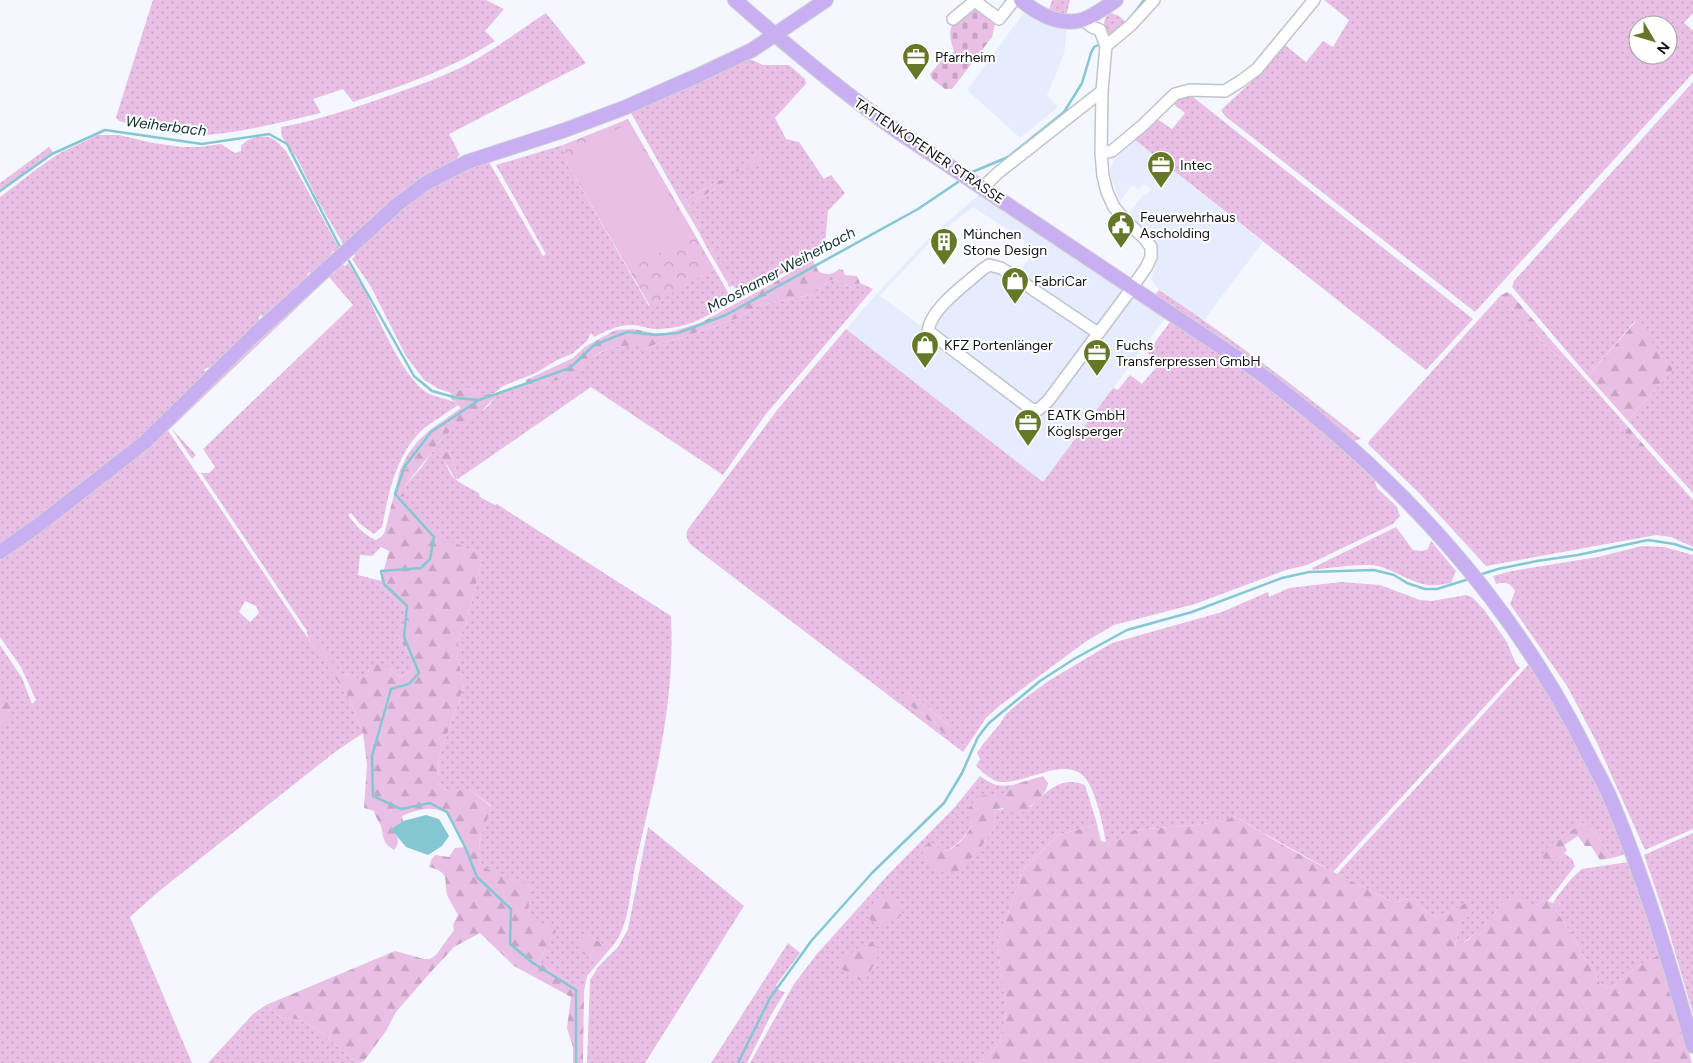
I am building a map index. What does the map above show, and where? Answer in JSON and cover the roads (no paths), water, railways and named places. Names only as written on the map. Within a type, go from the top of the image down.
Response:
[{"type":"main road","name":"TATTENKOFENER STRASSE","points":[[735,0],[774,35],[857,103],[1254,369],[1336,433],[1410,502],[1468,568],[1518,635],[1559,698],[1612,801],[1646,891],[1693,1046]]},
{"type":"main road","points":[[0,552],[40,524],[145,442],[254,335],[398,204],[426,183],[468,162],[565,130],[624,108],[686,81],[752,50],[826,0]]},
{"type":"main road","points":[[1021,0],[1049,18],[1070,22],[1083,20],[1116,0]]},
{"type":"street","points":[[953,19],[976,0],[998,19],[1014,0]]},
{"type":"street","points":[[1103,39],[1132,25],[1154,0]]},
{"type":"street","points":[[1101,153],[1112,151],[1143,126],[1175,94],[1190,90],[1225,91],[1242,81],[1257,69],[1314,0]]},
{"type":"street","points":[[1098,12],[1103,39],[1101,153],[1103,176],[1107,192],[1114,207],[1151,247],[1151,257],[1147,266],[1132,288],[1048,401],[1038,410],[1031,409],[928,331],[932,319],[946,301],[989,265],[1001,268],[1098,333]]},
{"type":"street","points":[[1083,20],[1103,39]]},
{"type":"street","points":[[977,185],[998,172],[1102,90]]},
{"type":"water","points":[[426,815],[439,819],[449,836],[442,846],[428,855],[406,847],[391,829],[403,821]]},
{"type":"waterway","name":"Mooshamer Weiherbach","points":[[1132,16],[1144,0]]},
{"type":"waterway","name":"Mooshamer Weiherbach","points":[[970,173],[1008,157],[1064,112],[1082,83],[1094,47],[1102,43]]},
{"type":"waterway","name":"Weiherbach","points":[[0,191],[52,154],[105,130],[202,144],[269,134],[287,144],[340,247]]},
{"type":"waterway","name":"Mooshamer Weiherbach","points":[[576,1063],[576,990],[533,963],[510,944],[511,909],[477,877],[465,847],[447,812],[430,803],[401,809],[373,796],[372,756],[391,689],[409,684],[419,673],[404,637],[407,606],[384,584],[381,571],[421,568],[430,559],[434,537],[395,494],[405,466],[431,432],[479,400],[570,368],[594,345],[627,332],[656,335],[678,333],[726,315],[918,209],[961,180]]},
{"type":"waterway","name":"Weiherbach","points":[[349,261],[414,376],[432,391],[457,398],[479,400]]},
{"type":"waterway","points":[[1479,575],[1498,569],[1648,540],[1674,544],[1693,550]]},
{"type":"waterway","points":[[738,1063],[770,998],[812,940],[872,873],[944,803],[962,773],[978,737],[989,723],[1040,681],[1074,659],[1127,630],[1192,612],[1282,578],[1309,572],[1374,570],[1394,575],[1407,583],[1425,589],[1437,589],[1469,579]]},
{"type":"place","name":"Pfarrheim","points":[[916,81]]},
{"type":"place","name":"Intec","points":[[1161,189]]},
{"type":"place","name":"Feuerwehrhaus Ascholding","points":[[1121,249]]},
{"type":"place","name":"München Stone Design","points":[[944,266]]},
{"type":"place","name":"FabriCar","points":[[1015,305]]},
{"type":"place","name":"KFZ Portenlänger","points":[[925,369]]},
{"type":"place","name":"Fuchs Transferpressen GmbH","points":[[1097,377]]},
{"type":"place","name":"EATK GmbH Köglsperger","points":[[1028,447]]}]
